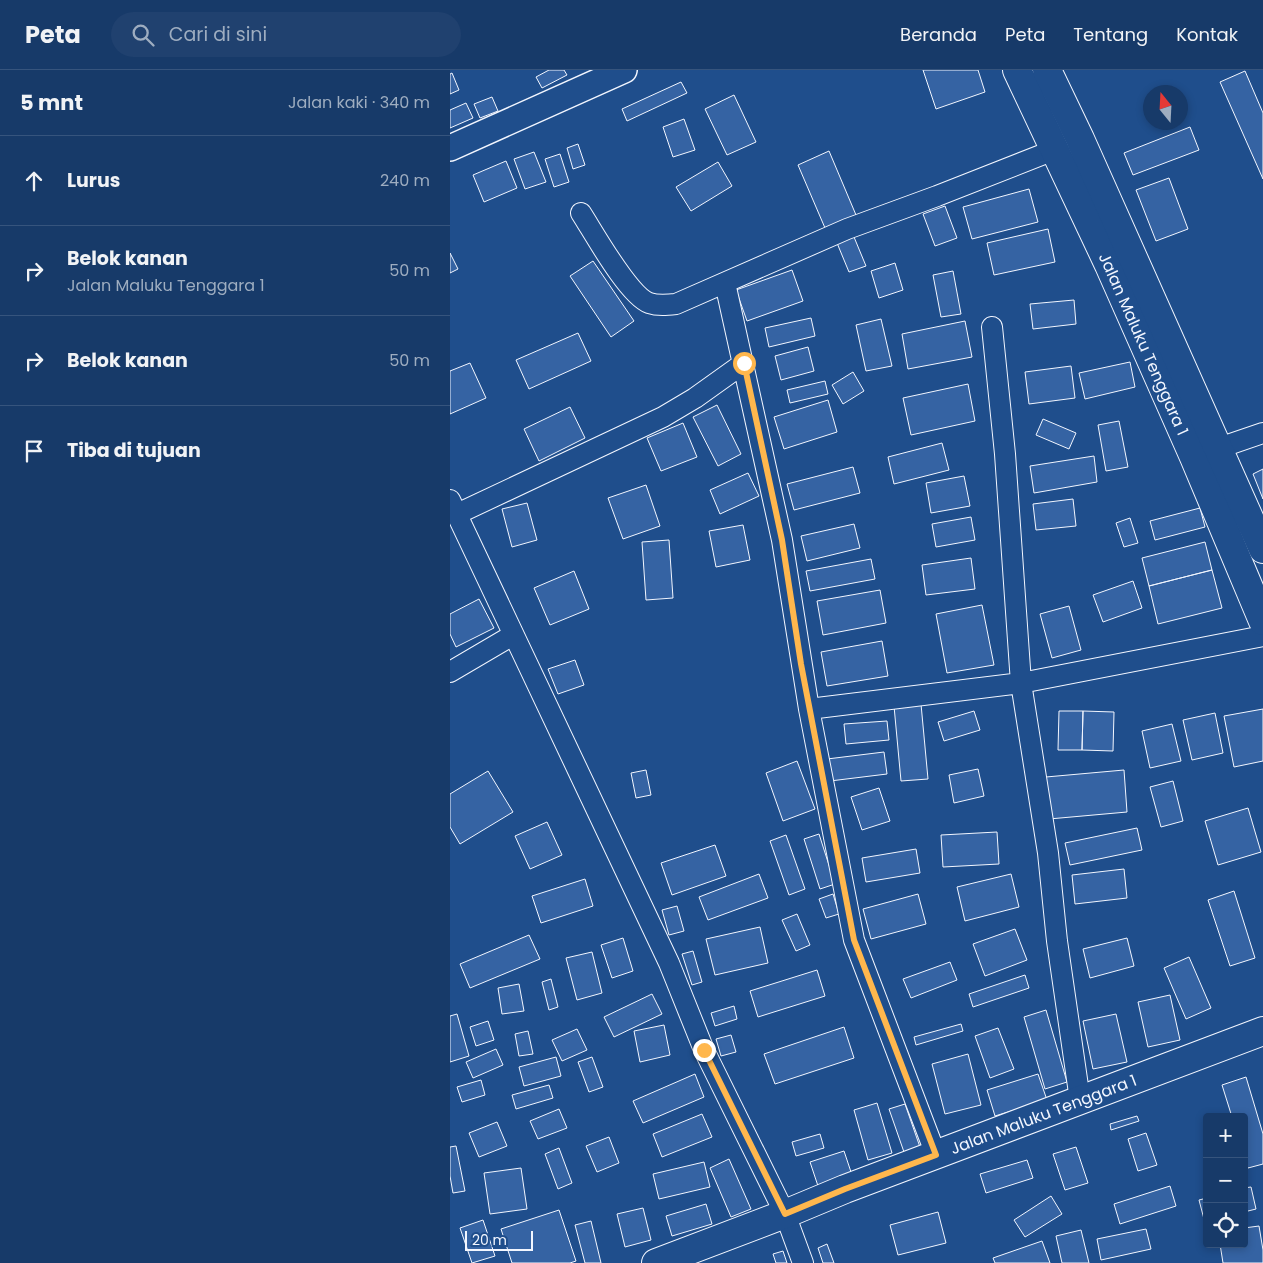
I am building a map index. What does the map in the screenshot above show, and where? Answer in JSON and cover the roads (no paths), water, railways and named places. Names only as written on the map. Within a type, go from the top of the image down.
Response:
[{"type":"main road","name":"Jalan Maluku Tenggara 1","points":[[1017,70],[1109,265],[1194,456],[1263,621]]},
{"type":"main road","name":"Jalan Maluku Tenggara 1","points":[[1047,70],[1263,549]]},
{"type":"main road","name":"Jalan Maluku Tenggara 1","points":[[656,1263],[845,1189],[1263,1031]]},
{"type":"street","points":[[450,148],[624,70]]},
{"type":"street","points":[[581,213],[625,280],[646,302],[661,306],[676,304],[847,229],[1054,150]]},
{"type":"street","points":[[725,283],[782,540],[809,709],[854,940],[936,1155]]},
{"type":"street","points":[[992,327],[1005,454],[1021,683],[1048,852],[1057,941],[1080,1100]]},
{"type":"street","points":[[744,363],[695,398],[663,417],[453,507],[669,963],[704,1050],[785,1214],[803,1263]]},
{"type":"street","points":[[1219,448],[1263,433]]},
{"type":"street","points":[[450,672],[513,635]]},
{"type":"street","points":[[809,709],[1021,683],[1263,636]]}]
